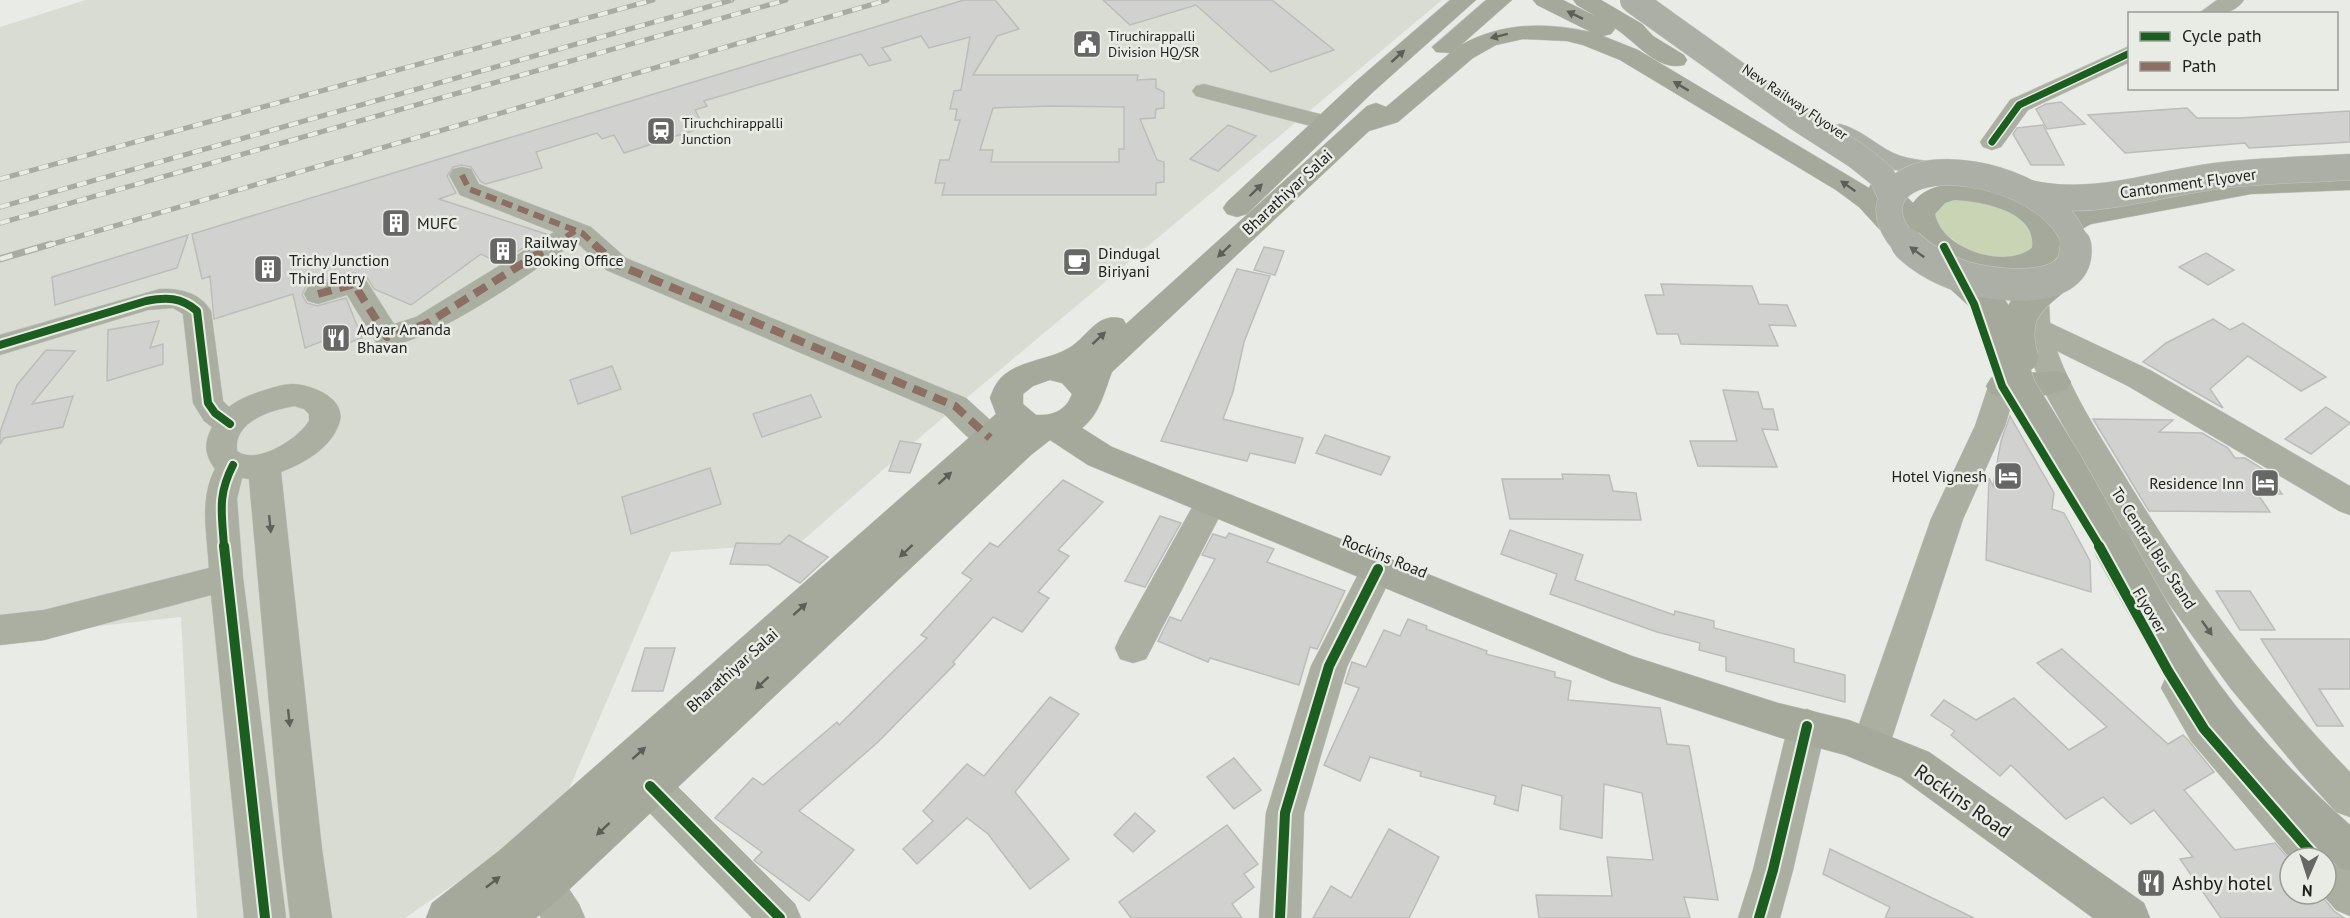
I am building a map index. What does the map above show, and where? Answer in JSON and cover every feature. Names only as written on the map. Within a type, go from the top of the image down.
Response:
[{"type":"highway","name":"New Railway Flyover","points":[[1633,0],[1789,111],[1857,156],[1882,176],[1890,194]]},
{"type":"highway","name":"New Railway Flyover","points":[[1650,0],[1737,63],[1878,157],[1958,185]]},
{"type":"highway","name":"Cantonment Flyover","points":[[2027,193],[2050,198],[2084,199],[2217,176],[2350,167]]},
{"type":"highway","name":"Cantonment Flyover","points":[[2045,264],[2069,270],[2077,256],[2075,240],[2080,218],[2087,210],[2097,206],[2228,183],[2270,178],[2350,175]]},
{"type":"highway","points":[[2045,264],[2025,286],[1994,284],[1943,251],[1930,262],[1906,244],[1891,225],[1887,209],[1890,194],[1900,184],[1914,177],[1958,185],[1995,180],[2027,193],[2049,207],[2065,222],[2075,240]]},
{"type":"main road","name":"Bharathiyar Salai","points":[[1044,420],[1006,400],[1015,381],[1030,372],[1050,369],[1081,355],[1422,34],[1464,0]]},
{"type":"main road","name":"Bharathiyar Salai","points":[[502,918],[543,885],[1019,446],[1099,366],[1451,40],[1500,0]]},
{"type":"main road","points":[[1545,0],[1614,34],[1645,41]]},
{"type":"main road","points":[[1584,0],[1634,29],[1645,41],[1850,166],[1894,184],[1915,189],[1958,185],[2021,195],[2072,193],[2216,169],[2350,159]]},
{"type":"main road","points":[[1359,126],[1389,117],[1464,53],[1489,39],[1523,32],[1578,36],[1629,55],[1846,184],[1869,201],[1891,225]]},
{"type":"main road","name":"Flyover","points":[[1850,166],[1881,186],[1986,300],[1995,314],[2024,395],[2067,464],[2146,606],[2202,694],[2245,748],[2312,817],[2350,851]]},
{"type":"main road","name":"Flyover","points":[[2350,182],[2251,186],[2084,216],[2072,221],[2055,237],[2017,326],[2019,348],[2029,375],[2123,542],[2199,661],[2263,741],[2325,803],[2350,823]]},
{"type":"main road","points":[[1943,251],[1921,211],[1926,202],[1958,185],[2012,203],[2030,214],[2048,240],[2045,264]]},
{"type":"main road","points":[[1044,420],[1080,379],[1061,370],[1050,369]]},
{"type":"main road","points":[[2002,386],[2055,382]]},
{"type":"main road","name":"Bharathiyar Salai","points":[[447,918],[515,864],[1044,420]]},
{"type":"main road","name":"Rockins Road","points":[[1044,420],[1100,456],[1624,670],[1778,720],[1807,726],[1915,765],[2129,918]]},
{"type":"main road","name":"Rockins Road","points":[[1044,420],[1124,446],[1258,506],[1641,657],[1712,697]]},
{"type":"street","points":[[2212,12],[2233,0]]},
{"type":"street","points":[[1992,142],[2019,105],[2128,54]]},
{"type":"street","points":[[1204,91],[1326,123]]},
{"type":"street","points":[[462,175],[469,189],[582,233],[616,264],[955,406],[1044,420]]},
{"type":"street","points":[[318,294],[354,284],[387,336],[426,324],[575,231]]},
{"type":"street","points":[[1943,251],[1974,304],[2002,386],[2100,547],[2162,662],[2204,729],[2306,846]]},
{"type":"street","name":"To Central Bus Stand","points":[[2045,264],[2032,302],[2034,328],[2042,356],[2128,513],[2211,634],[2301,749],[2350,799]]},
{"type":"street","points":[[0,345],[146,301],[168,297],[188,302],[197,311],[208,403],[215,413],[230,424]]},
{"type":"street","points":[[2034,328],[2139,378],[2350,502]]},
{"type":"street","points":[[1870,747],[1947,519],[1990,426],[2002,386]]},
{"type":"street","points":[[248,465],[224,458],[219,448],[221,436],[230,424],[251,408],[277,397],[294,395],[318,402],[324,410],[325,420],[321,431],[311,443],[297,453],[248,465],[223,485],[221,499],[226,577],[265,918]]},
{"type":"street","points":[[248,465],[311,918]]},
{"type":"street","points":[[1133,648],[1211,502]]},
{"type":"street","points":[[1280,918],[1285,813],[1329,666],[1378,569]]},
{"type":"street","points":[[0,630],[44,625],[226,577]]},
{"type":"street","points":[[1759,918],[1773,870],[1807,726]]},
{"type":"street","points":[[650,786],[780,918]]},
{"type":"street","points":[[2338,882],[2350,896]]},
{"type":"street","points":[[543,885],[564,918]]},
{"type":"shaded area","points":[[86,0],[1442,0],[933,426],[800,543],[671,552],[559,812],[405,918],[197,918],[181,617],[0,637],[0,27]]},
{"type":"green space","points":[[1952,197],[1984,198],[2029,223],[2036,244],[2031,252],[2002,259],[1969,252],[1934,225],[1933,207]]},
{"type":"building","points":[[964,0],[995,0],[1019,29],[997,36],[973,75],[1138,75],[1137,80],[1156,79],[1156,88],[1164,92],[1164,108],[1156,109],[1155,118],[1140,119],[1157,160],[1164,162],[1164,182],[1156,183],[1156,195],[942,195],[945,183],[935,183],[940,160],[949,160],[960,120],[955,120],[957,109],[950,109],[954,91],[961,90],[970,37],[929,48],[921,36],[882,48],[891,60],[869,66],[861,54],[704,101],[707,106],[695,110],[704,127],[624,153],[614,135],[602,139],[597,133],[536,152],[542,168],[486,184],[481,182],[471,167],[462,165],[453,167],[447,176],[456,193],[439,199],[546,234],[499,263],[481,254],[411,305],[374,289],[366,276],[354,273],[340,274],[341,276],[306,286],[302,295],[307,303],[317,306],[346,298],[362,338],[328,350],[325,340],[305,348],[293,294],[214,319],[210,276],[202,279],[192,234]],"holes":[[[1124,107],[1124,149],[1119,149],[1119,162],[991,162],[993,150],[980,150],[993,108]]]},
{"type":"building","points":[[1103,0],[1272,0],[1334,50],[1271,72],[1196,5],[1130,25]]},
{"type":"building","points":[[2061,102],[2085,124],[2047,129],[2036,109],[2046,104]]},
{"type":"building","points":[[2187,108],[2197,118],[2239,118],[2350,111],[2350,142],[2249,148],[2245,143],[2125,153],[2088,115]]},
{"type":"building","points":[[1228,125],[1256,136],[1218,171],[1190,159]]},
{"type":"building","points":[[2043,125],[2064,165],[2031,165],[2013,134],[2017,128]]},
{"type":"building","points":[[188,235],[177,268],[55,305],[52,277]]},
{"type":"building","points":[[1264,247],[1284,251],[1275,275],[1254,270]]},
{"type":"building","points":[[2206,253],[2234,270],[2208,285],[2179,267]]},
{"type":"building","points":[[1237,269],[1270,276],[1244,342],[1233,392],[1223,419],[1303,438],[1295,463],[1250,453],[1247,461],[1161,441]]},
{"type":"building","points":[[1661,284],[1752,286],[1759,304],[1787,305],[1796,326],[1769,325],[1778,346],[1681,344],[1678,334],[1657,334],[1645,295],[1664,295]]},
{"type":"building","points":[[2213,319],[2230,330],[2243,323],[2326,377],[2301,391],[2248,356],[2210,389],[2223,408],[2143,362],[2166,343]]},
{"type":"building","points":[[159,321],[150,348],[163,344],[163,364],[107,381],[108,330]]},
{"type":"building","points":[[46,350],[75,351],[32,404],[73,396],[63,427],[4,438],[0,444],[0,432],[17,385]]},
{"type":"building","points":[[612,366],[621,389],[578,404],[570,380]]},
{"type":"building","points":[[1723,390],[1758,392],[1763,409],[1773,409],[1778,430],[1762,429],[1777,467],[1698,466],[1690,441],[1737,441]]},
{"type":"building","points":[[811,395],[821,417],[762,437],[753,414]]},
{"type":"building","points":[[2326,407],[2350,423],[2311,454],[2285,439]]},
{"type":"building","points":[[2010,416],[2054,493],[2052,509],[2064,513],[2090,561],[2091,592],[1986,560],[1989,478],[1993,486],[2001,441]]},
{"type":"building","points":[[2093,419],[2173,420],[2159,432],[2202,433],[2228,448],[2235,458],[2245,458],[2266,471],[2282,494],[2257,493],[2270,512],[2149,511]]},
{"type":"building","points":[[1325,435],[1390,457],[1381,475],[1316,453]]},
{"type":"building","points":[[900,441],[921,444],[910,473],[889,471]]},
{"type":"building","points":[[710,468],[721,504],[631,534],[622,497]]},
{"type":"building","points":[[1562,474],[1609,475],[1613,491],[1636,493],[1641,520],[1510,519],[1502,479],[1563,479]]},
{"type":"building","points":[[1063,480],[1103,502],[1058,550],[1069,556],[1038,592],[1049,598],[1022,632],[993,617],[953,662],[955,664],[878,742],[799,811],[854,850],[809,901],[756,862],[754,860],[762,852],[715,818],[753,778],[763,785],[837,722],[839,725],[927,638],[921,635],[972,579],[962,573],[990,543],[998,547]]},
{"type":"building","points":[[1160,516],[1181,523],[1145,587],[1125,581]]},
{"type":"building","points":[[1510,530],[1583,555],[1575,580],[1674,615],[1675,611],[1714,621],[1714,628],[1794,649],[1794,662],[1845,675],[1845,702],[1726,671],[1726,657],[1699,650],[1700,643],[1657,632],[1550,594],[1557,574],[1501,554]]},
{"type":"building","points":[[1229,533],[1274,549],[1267,562],[1345,591],[1317,649],[1310,647],[1299,685],[1210,658],[1208,662],[1158,641],[1170,617],[1181,621],[1215,559],[1202,555],[1213,534],[1226,538]]},
{"type":"building","points":[[789,535],[828,557],[800,583],[768,565],[730,564],[736,543],[780,544]]},
{"type":"building","points":[[2216,591],[2250,591],[2275,630],[2240,630]]},
{"type":"building","points":[[1408,619],[1427,626],[1426,629],[1487,651],[1486,654],[1555,672],[1555,677],[1571,681],[1568,700],[1660,708],[1667,744],[1689,746],[1718,900],[1684,897],[1690,918],[1539,918],[1536,895],[1612,896],[1607,857],[1653,860],[1642,793],[1604,784],[1602,838],[1560,829],[1562,796],[1522,785],[1518,811],[1494,804],[1496,796],[1420,776],[1421,772],[1370,757],[1360,781],[1324,765],[1359,688],[1345,683],[1352,662],[1366,667],[1384,630],[1400,636]]},
{"type":"building","points":[[2261,639],[2350,639],[2350,689],[2319,689],[2343,726],[2317,726]]},
{"type":"building","points":[[645,648],[675,648],[663,691],[632,691]]},
{"type":"building","points":[[2062,649],[2168,744],[2183,735],[2214,772],[2184,790],[2235,850],[2275,843],[2278,846],[2278,906],[2330,906],[2344,918],[2221,918],[2180,859],[2193,857],[2154,810],[2131,824],[2103,797],[2066,819],[2011,765],[2000,776],[1951,735],[1955,731],[1931,715],[1944,700],[1976,720],[2014,698],[2069,750],[2107,727],[2037,663]]},
{"type":"building","points":[[1050,697],[1079,714],[1015,792],[1069,859],[1030,889],[988,834],[967,818],[917,864],[903,849],[933,821],[923,811],[967,764],[984,776]]},
{"type":"building","points":[[1234,758],[1261,790],[1234,809],[1207,777]]},
{"type":"building","points":[[1135,813],[1155,831],[1133,852],[1114,835]]},
{"type":"building","points":[[1227,825],[1258,864],[1244,874],[1254,887],[1232,904],[1242,918],[1131,918],[1119,902]]},
{"type":"building","points":[[1389,829],[1439,857],[1409,918],[1313,918],[1331,886],[1351,898]]},
{"type":"building","points":[[1830,849],[1974,918],[1885,918],[1890,907],[1823,874]]},
{"type":"railway","points":[[0,179],[653,0]]},
{"type":"railway","points":[[0,207],[732,0]]},
{"type":"railway","points":[[0,223],[786,0]]},
{"type":"railway","points":[[46,246],[887,0]]},
{"type":"railway","points":[[0,259],[51,244]]},
{"type":"marked path","points":[[462,175],[469,189],[582,233],[616,264],[955,406],[990,438]]},
{"type":"marked path","points":[[318,294],[354,284],[387,337],[426,324],[575,231]]},
{"type":"cycle path","points":[[1992,142],[2019,105],[2128,54]]},
{"type":"cycle path","points":[[1944,247],[1974,304],[2002,386],[2100,547],[2168,671],[2204,729],[2306,846]]},
{"type":"cycle path","points":[[0,345],[146,301],[173,298],[186,302],[197,311],[208,403],[215,413],[230,424]]},
{"type":"cycle path","points":[[233,465],[223,485],[221,499],[226,577],[265,918]]},
{"type":"cycle path","points":[[1280,918],[1285,813],[1329,666],[1378,569]]},
{"type":"cycle path","points":[[1759,918],[1773,870],[1807,726]]},
{"type":"cycle path","points":[[650,786],[780,918]]},
{"type":"place","name":"Tiruchirappalli Division HQ/SR","points":[[1087,44]]},
{"type":"place","name":"Tiruchchirappalli Junction","points":[[661,131]]},
{"type":"place","name":"MUFC","points":[[396,223]]},
{"type":"place","name":"Railway Booking Office","points":[[503,251]]},
{"type":"place","name":"Dindugal Biriyani","points":[[1077,262]]},
{"type":"place","name":"Trichy Junction Third Entry","points":[[268,269]]},
{"type":"place","name":"Adyar Ananda Bhavan","points":[[336,338]]},
{"type":"place","name":"Hotel Vignesh","points":[[2008,476]]},
{"type":"place","name":"Residence Inn","points":[[2265,483]]},
{"type":"place","name":"Ashby hotel","points":[[2151,883]]}]
